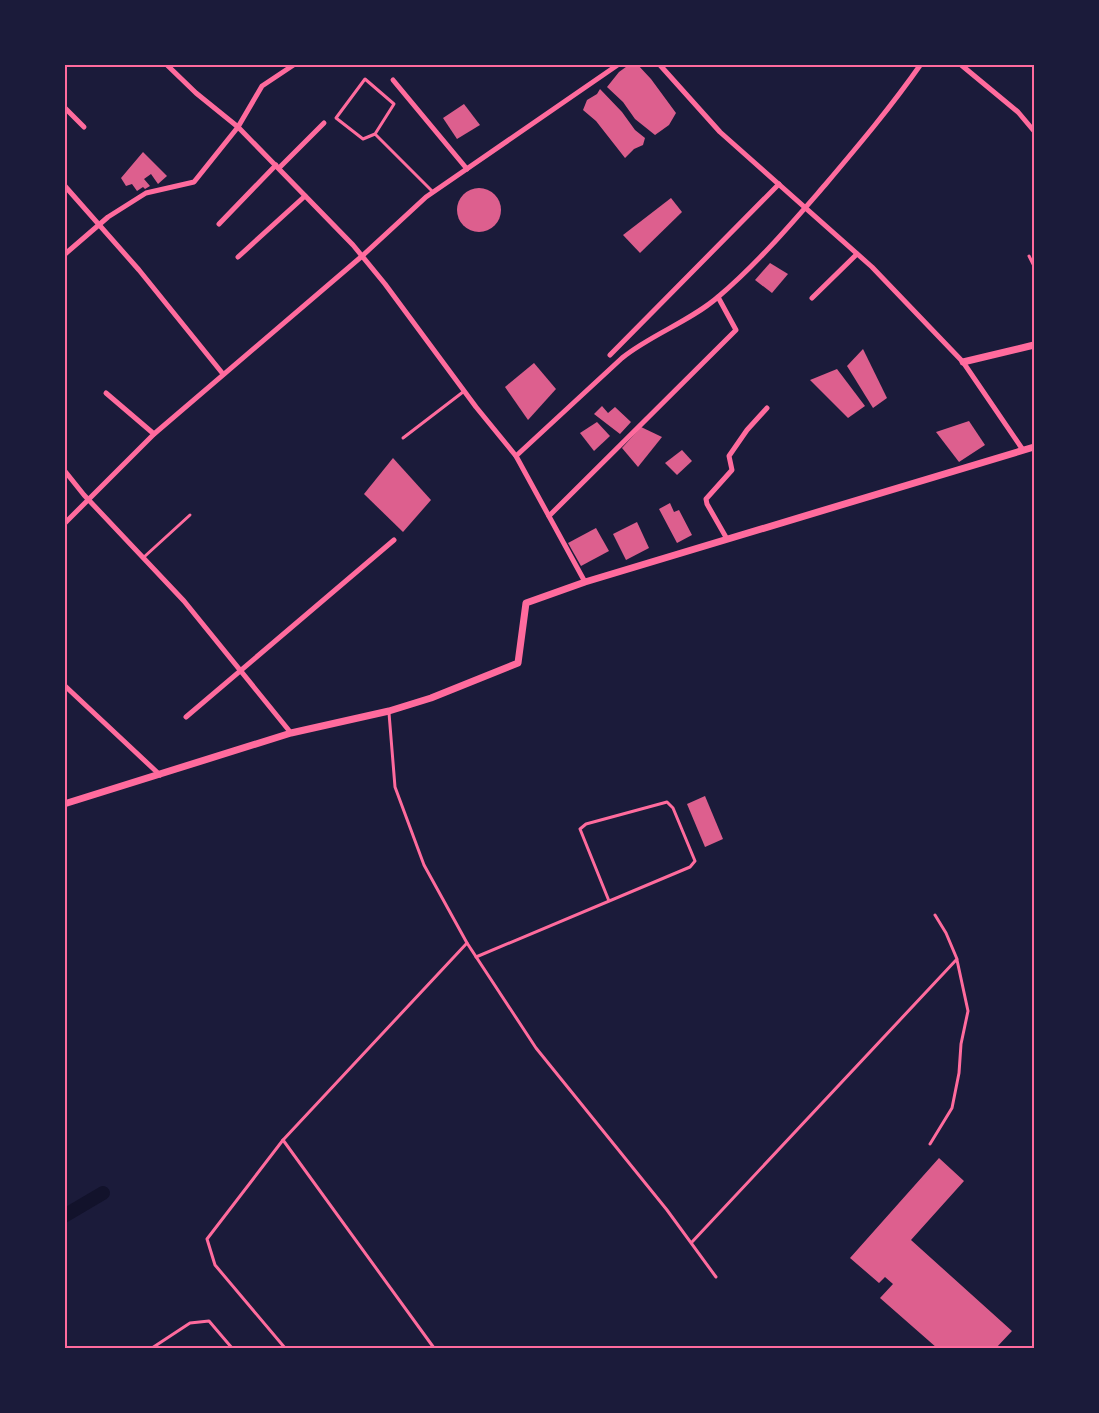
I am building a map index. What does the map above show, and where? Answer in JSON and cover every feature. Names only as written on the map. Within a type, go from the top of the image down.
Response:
[{"type":"street","points":[[166,64],[196,93],[238,127],[353,244],[516,456],[585,582]]},
{"type":"street","points":[[64,255],[99,225],[146,193],[194,182],[238,127],[262,86],[295,64]]},
{"type":"street","points":[[64,524],[154,434],[362,256],[433,192],[619,64]]},
{"type":"street","points":[[658,64],[720,132],[857,254],[963,362],[1023,450]]},
{"type":"street","points":[[516,456],[636,346],[695,315],[756,262],[886,113],[921,64]]},
{"type":"street","points":[[960,64],[1018,112],[1035,131]]},
{"type":"street","points":[[393,80],[467,169]]},
{"type":"street","points":[[64,107],[84,127]]},
{"type":"street","points":[[219,224],[324,123]]},
{"type":"street","points":[[610,355],[779,184]]},
{"type":"street","points":[[64,185],[188,329],[223,374]]},
{"type":"street","points":[[238,257],[305,196]]},
{"type":"street","points":[[812,298],[857,254]]},
{"type":"street","points":[[549,516],[736,330],[718,297]]},
{"type":"street","points":[[963,362],[1035,345]]},
{"type":"street","points":[[106,393],[154,434]]},
{"type":"street","points":[[728,539],[706,499],[729,475],[732,470],[729,456],[747,430],[767,408]]},
{"type":"street","points":[[64,804],[291,733],[389,711],[431,698],[518,663],[526,603],[585,582],[1035,447]]},
{"type":"street","points":[[64,470],[88,500],[184,601],[291,733]]},
{"type":"street","points":[[186,717],[394,540]]},
{"type":"street","points":[[64,685],[160,775]]},
{"type":"lane","points":[[365,79],[394,104],[375,134],[363,139],[336,118],[365,79]]},
{"type":"lane","points":[[375,134],[433,192]]},
{"type":"lane","points":[[1029,256],[1035,266]]},
{"type":"lane","points":[[402,438],[465,390]]},
{"type":"lane","points":[[142,558],[190,515]]},
{"type":"lane","points":[[389,711],[395,787],[424,865],[467,943],[536,1048],[692,1242],[716,1277]]},
{"type":"lane","points":[[476,957],[690,867],[694,861],[673,808],[667,802],[586,824],[580,829],[609,901]]},
{"type":"lane","points":[[930,1144],[952,1108],[968,1011],[957,959],[946,933],[934,915]]},
{"type":"lane","points":[[285,1348],[215,1265],[207,1239],[283,1140],[467,943]]},
{"type":"lane","points":[[692,1242],[957,959]]},
{"type":"lane","points":[[283,1140],[434,1348]]},
{"type":"lane","points":[[152,1348],[190,1323],[209,1320],[232,1348]]},
{"type":"building","points":[[630,64],[637,64],[676,113],[669,125],[655,135],[635,119],[623,102],[607,87],[619,72]]},
{"type":"building","points":[[600,89],[635,130],[645,138],[643,145],[634,149],[625,158],[596,121],[583,110],[587,100],[597,94]]},
{"type":"building","points":[[464,104],[480,125],[457,139],[443,118]]},
{"type":"building","points":[[143,152],[167,176],[158,184],[151,174],[144,179],[150,186],[137,191],[132,184],[126,186],[121,178]]},
{"type":"building","points":[[479,188],[494,195],[501,210],[494,225],[479,232],[464,225],[457,210],[464,195]]},
{"type":"building","points":[[671,198],[682,212],[640,253],[623,235]]},
{"type":"building","points":[[770,263],[788,274],[772,293],[755,280]]},
{"type":"building","points":[[863,349],[887,398],[873,408],[847,366]]},
{"type":"building","points":[[534,363],[556,389],[528,420],[505,387]]},
{"type":"building","points":[[837,369],[865,406],[848,418],[810,380]]},
{"type":"building","points":[[602,406],[608,413],[615,407],[631,422],[620,434],[594,414]]},
{"type":"building","points":[[969,421],[985,445],[959,462],[936,432]]},
{"type":"building","points":[[597,422],[610,436],[594,451],[580,433]]},
{"type":"building","points":[[641,427],[662,437],[638,467],[622,448]]},
{"type":"building","points":[[682,450],[692,461],[677,475],[665,463]]},
{"type":"building","points":[[393,458],[431,500],[403,532],[364,494]]},
{"type":"building","points":[[670,503],[674,512],[679,510],[692,535],[677,543],[659,509]]},
{"type":"building","points":[[637,522],[649,548],[626,560],[613,534]]},
{"type":"building","points":[[596,528],[609,551],[581,566],[568,543]]},
{"type":"building","points":[[705,796],[723,839],[705,847],[687,804]]},
{"type":"building","points":[[939,1158],[964,1181],[911,1240],[1012,1331],[996,1348],[937,1348],[880,1298],[893,1284],[885,1277],[879,1283],[850,1258]]},
{"type":"waterway","points":[[64,1216],[103,1193]]}]
